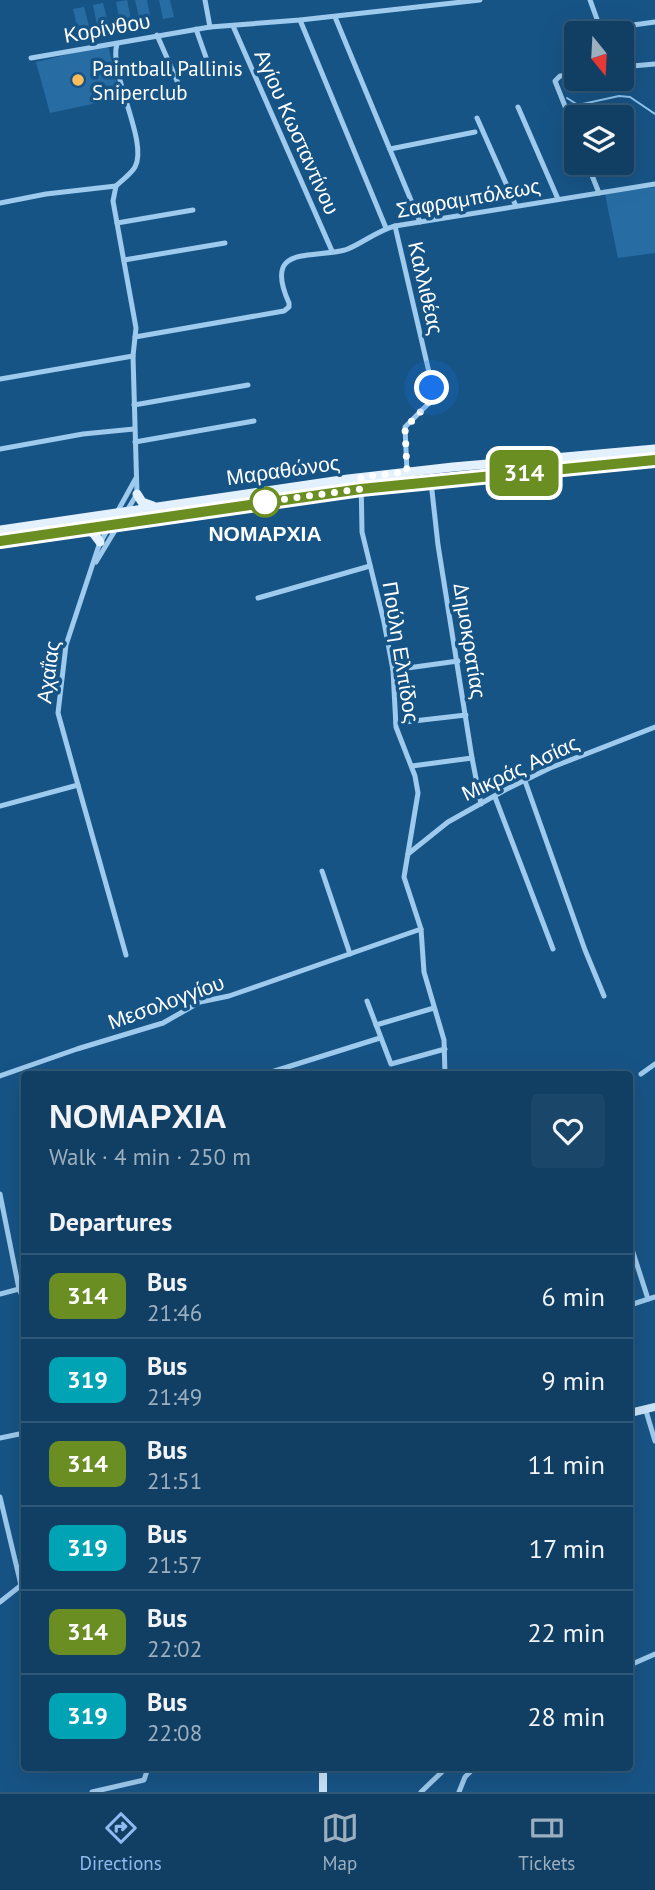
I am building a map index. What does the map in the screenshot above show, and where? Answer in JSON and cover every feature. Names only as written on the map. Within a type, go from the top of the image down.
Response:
[{"type":"main road","name":"Μαραθώνος","points":[[0,530],[361,477],[655,449]]},
{"type":"main road","name":"Μαραθώνος","points":[[0,541],[361,489],[655,460]]},
{"type":"main road","points":[[137,494],[142,502],[155,506]]},
{"type":"main road","points":[[84,528],[100,542]]},
{"type":"main road","points":[[633,1413],[655,1407]]},
{"type":"main road","points":[[323,1771],[323,1792]]},
{"type":"street","points":[[205,0],[209,27]]},
{"type":"street","name":"Κορίνθου","points":[[31,58],[209,27],[335,17],[480,0]]},
{"type":"street","points":[[590,0],[597,21]]},
{"type":"street","points":[[335,17],[420,222]]},
{"type":"street","name":"Καλλιθέας","points":[[300,20],[386,228]]},
{"type":"street","points":[[634,26],[655,22]]},
{"type":"street","name":"Αγίου Κωσταντίνου","points":[[233,26],[332,251]]},
{"type":"street","points":[[196,29],[208,63]]},
{"type":"street","points":[[158,35],[178,83]]},
{"type":"street","points":[[114,524],[137,494],[132,356],[135,318],[113,201],[116,186],[135,167],[138,150],[117,60],[117,44]]},
{"type":"street","points":[[634,66],[655,64]]},
{"type":"street","points":[[564,77],[556,79],[564,105]]},
{"type":"street","points":[[518,107],[558,199]]},
{"type":"street","points":[[477,118],[516,206]]},
{"type":"street","points":[[390,149],[475,132]]},
{"type":"street","points":[[592,175],[599,192]]},
{"type":"street","name":"Σαφραμπόλεως","points":[[135,337],[280,313],[287,309],[289,303],[280,279],[285,264],[297,255],[350,247],[386,228],[655,184]]},
{"type":"street","points":[[0,203],[46,194],[116,186]]},
{"type":"street","points":[[117,223],[193,210]]},
{"type":"street","name":"Καλλιθέας","points":[[395,226],[432,385],[428,404],[405,428],[407,472]]},
{"type":"street","points":[[124,260],[225,243]]},
{"type":"street","points":[[0,379],[132,356]]},
{"type":"street","points":[[134,405],[248,385]]},
{"type":"street","points":[[135,442],[254,421]]},
{"type":"street","points":[[0,449],[83,434],[134,429]]},
{"type":"street","name":"Πούλη Ελπίδος","points":[[361,477],[362,532],[393,670],[396,723],[412,766],[418,793],[404,877],[421,929],[424,972],[442,1030],[445,1071]]},
{"type":"street","points":[[123,511],[136,478]]},
{"type":"street","name":"Δημοκρατίας","points":[[431,482],[481,804]]},
{"type":"street","name":"Αχαΐας","points":[[114,524],[100,542],[66,645],[58,706],[59,720],[126,955]]},
{"type":"street","name":"Αχαΐας","points":[[93,568],[114,524]]},
{"type":"street","points":[[258,598],[370,566]]},
{"type":"street","points":[[393,670],[458,661]]},
{"type":"street","points":[[396,723],[466,715]]},
{"type":"street","name":"Μικράς Ασίας","points":[[408,854],[435,830],[460,814],[525,780],[655,727]]},
{"type":"street","points":[[412,766],[472,758]]},
{"type":"street","points":[[525,780],[580,937],[604,996]]},
{"type":"street","points":[[0,806],[78,785]]},
{"type":"street","points":[[495,797],[553,949]]},
{"type":"street","points":[[322,871],[350,954]]},
{"type":"street","name":"Μεσολογγίου","points":[[0,1076],[163,1023],[200,1002],[229,996],[421,929]]},
{"type":"street","points":[[367,1001],[388,1062],[393,1065],[445,1049]]},
{"type":"street","points":[[376,1025],[434,1008]]},
{"type":"street","points":[[275,1071],[380,1038]]},
{"type":"street","points":[[641,1074],[655,1064]]},
{"type":"street","points":[[0,1194],[21,1293]]},
{"type":"street","points":[[633,1252],[648,1299]]},
{"type":"street","points":[[0,1294],[19,1289]]},
{"type":"street","points":[[633,1304],[655,1297]]},
{"type":"street","points":[[646,1411],[655,1441]]},
{"type":"street","points":[[0,1438],[21,1434]]},
{"type":"street","points":[[0,1497],[21,1578]]},
{"type":"street","points":[[0,1602],[21,1587]]},
{"type":"street","points":[[633,1664],[655,1654]]},
{"type":"street","points":[[92,1792],[144,1780],[147,1771]]},
{"type":"street","points":[[421,1792],[443,1771]]},
{"type":"street","points":[[459,1792],[465,1777],[471,1771]]},
{"type":"shaded area","points":[[127,0],[132,24],[121,26],[116,2]]},
{"type":"shaded area","points":[[135,0],[147,0],[151,20],[140,22]]},
{"type":"shaded area","points":[[159,0],[170,0],[174,17],[163,19]]},
{"type":"shaded area","points":[[103,3],[109,27],[98,29],[93,5]]},
{"type":"shaded area","points":[[84,7],[90,30],[79,33],[73,9]]},
{"type":"shaded area","name":"Paintball Pallinis Sniperclub","points":[[108,45],[120,98],[50,113],[36,62]]},
{"type":"shaded area","points":[[655,187],[655,253],[618,258],[605,194]]},
{"type":"waterway","points":[[567,98],[578,105],[619,96],[630,97],[655,114]]},
{"type":"bus line","name":"314","points":[[0,541],[361,489],[655,460]]},
{"type":"place","name":"Paintball Pallinis Sniperclub","points":[[78,80]]},
{"type":"place","name":"ΝΟΜΑΡΧΙΑ","points":[[265,502]]},
{"type":"route","points":[[265,502],[256,503],[361,489],[361,477],[407,472],[405,428],[428,404],[432,388]]}]
